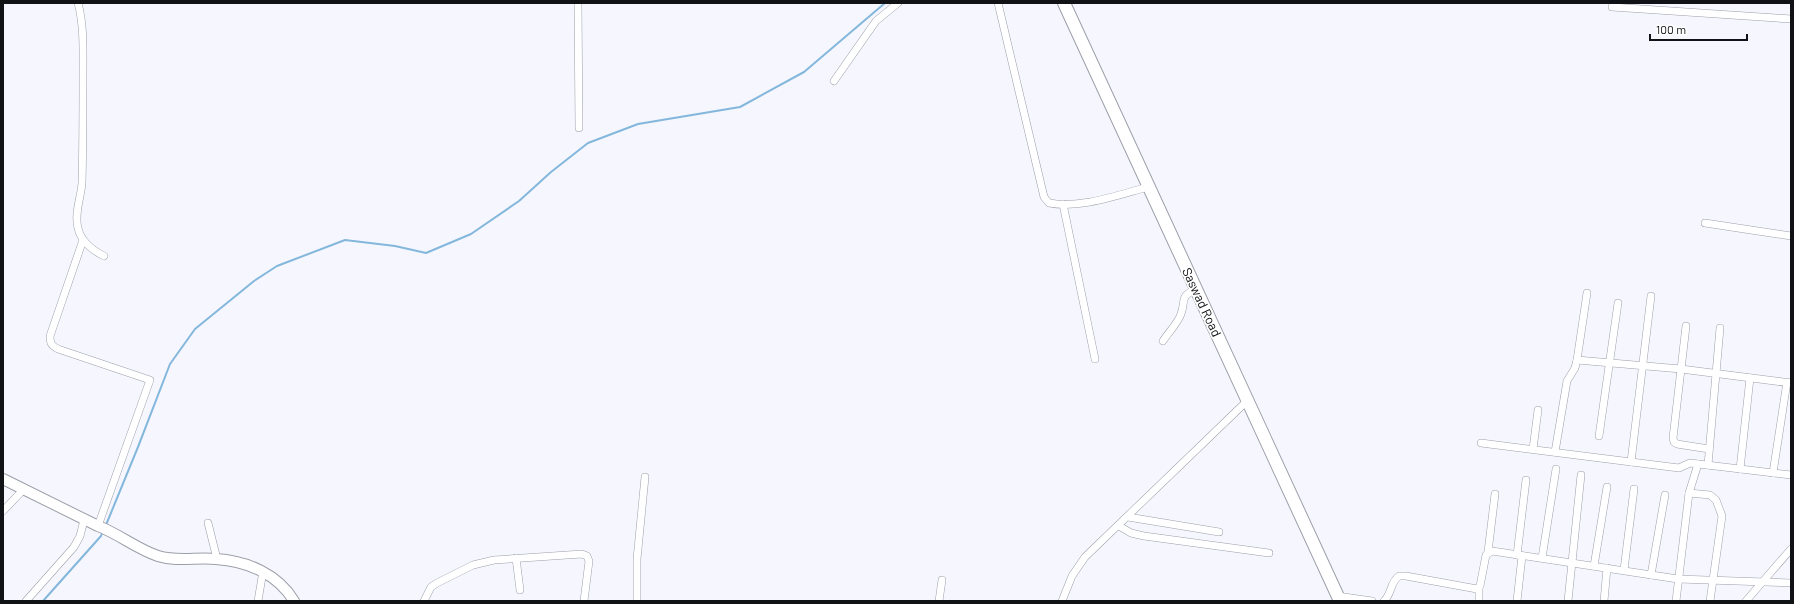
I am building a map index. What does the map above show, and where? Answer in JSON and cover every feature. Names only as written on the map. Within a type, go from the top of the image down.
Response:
[{"type":"highway","name":"Saswad Road","points":[[1064,3],[1339,598]]},
{"type":"street","points":[[578,3],[579,128]]},
{"type":"street","points":[[834,81],[876,21],[898,3]]},
{"type":"street","points":[[998,3],[1044,197],[1049,203],[1063,204],[1110,198],[1148,187]]},
{"type":"street","points":[[77,4],[83,26],[83,137],[81,196],[77,223],[83,240],[93,250],[104,256]]},
{"type":"street","points":[[1612,7],[1791,19]]},
{"type":"street","points":[[1063,204],[1095,359]]},
{"type":"street","points":[[1705,223],[1791,236]]},
{"type":"street","points":[[83,240],[50,336],[50,342],[52,346],[58,349],[150,380],[99,527]]},
{"type":"street","points":[[1163,341],[1181,315],[1184,297],[1187,293],[1196,289]]},
{"type":"street","points":[[1555,452],[1566,381],[1575,368],[1577,360],[1587,293]]},
{"type":"street","points":[[1631,462],[1651,296]]},
{"type":"street","points":[[1599,436],[1618,303]]},
{"type":"street","points":[[1686,326],[1673,438],[1674,442],[1677,444],[1709,450]]},
{"type":"street","points":[[1708,465],[1720,328]]},
{"type":"street","points":[[1577,360],[1681,369],[1789,382],[1773,473]]},
{"type":"street","points":[[1740,469],[1750,378]]},
{"type":"street","points":[[1062,601],[1078,565],[1247,401]]},
{"type":"street","points":[[1534,449],[1538,410]]},
{"type":"street","points":[[1480,442],[1679,468],[1688,463],[1791,475]]},
{"type":"street","points":[[1676,601],[1690,493],[1698,464]]},
{"type":"street","points":[[1542,558],[1556,468]]},
{"type":"street","points":[[1568,601],[1581,475]]},
{"type":"street","points":[[637,601],[637,560],[645,476]]},
{"type":"street","points":[[3,480],[84,520],[114,532],[158,556],[175,559],[217,559],[245,564],[263,571],[287,590],[294,601]]},
{"type":"street","points":[[1517,601],[1519,555],[1526,480]]},
{"type":"street","points":[[1594,566],[1607,487]]},
{"type":"street","points":[[1624,570],[1634,489]]},
{"type":"street","points":[[3,511],[24,490]]},
{"type":"street","points":[[1690,493],[1710,495],[1716,500],[1721,510],[1722,523],[1712,580],[1710,601]]},
{"type":"street","points":[[1479,601],[1479,588],[1488,552],[1495,494]]},
{"type":"street","points":[[1651,575],[1665,495]]},
{"type":"street","points":[[1128,517],[1219,532]]},
{"type":"street","points":[[26,601],[74,547],[80,536],[84,520]]},
{"type":"street","points":[[208,523],[217,559]]},
{"type":"street","points":[[1119,526],[1131,533],[1144,536],[1270,552]]},
{"type":"street","points":[[1746,601],[1791,549]]},
{"type":"street","points":[[1488,552],[1492,551],[1678,578],[1761,583],[1791,583]]},
{"type":"street","points":[[424,601],[431,588],[436,583],[473,565],[494,560],[564,554],[582,554],[587,556],[589,561],[584,601]]},
{"type":"street","points":[[516,558],[520,590]]},
{"type":"street","points":[[1604,601],[1607,568]]},
{"type":"street","points":[[258,601],[263,571]]},
{"type":"street","points":[[1384,601],[1388,597],[1394,581],[1399,576],[1406,576],[1472,589],[1479,588]]},
{"type":"street","points":[[939,601],[942,580]]},
{"type":"street","points":[[1339,598],[1372,601]]},
{"type":"waterway","points":[[106,525],[170,364],[195,329],[254,281],[277,266],[345,240],[395,246],[426,253],[471,234],[519,201],[551,172],[588,143],[638,124],[740,107],[804,72],[885,3]]},
{"type":"waterway","points":[[43,601],[101,536],[103,531]]}]
